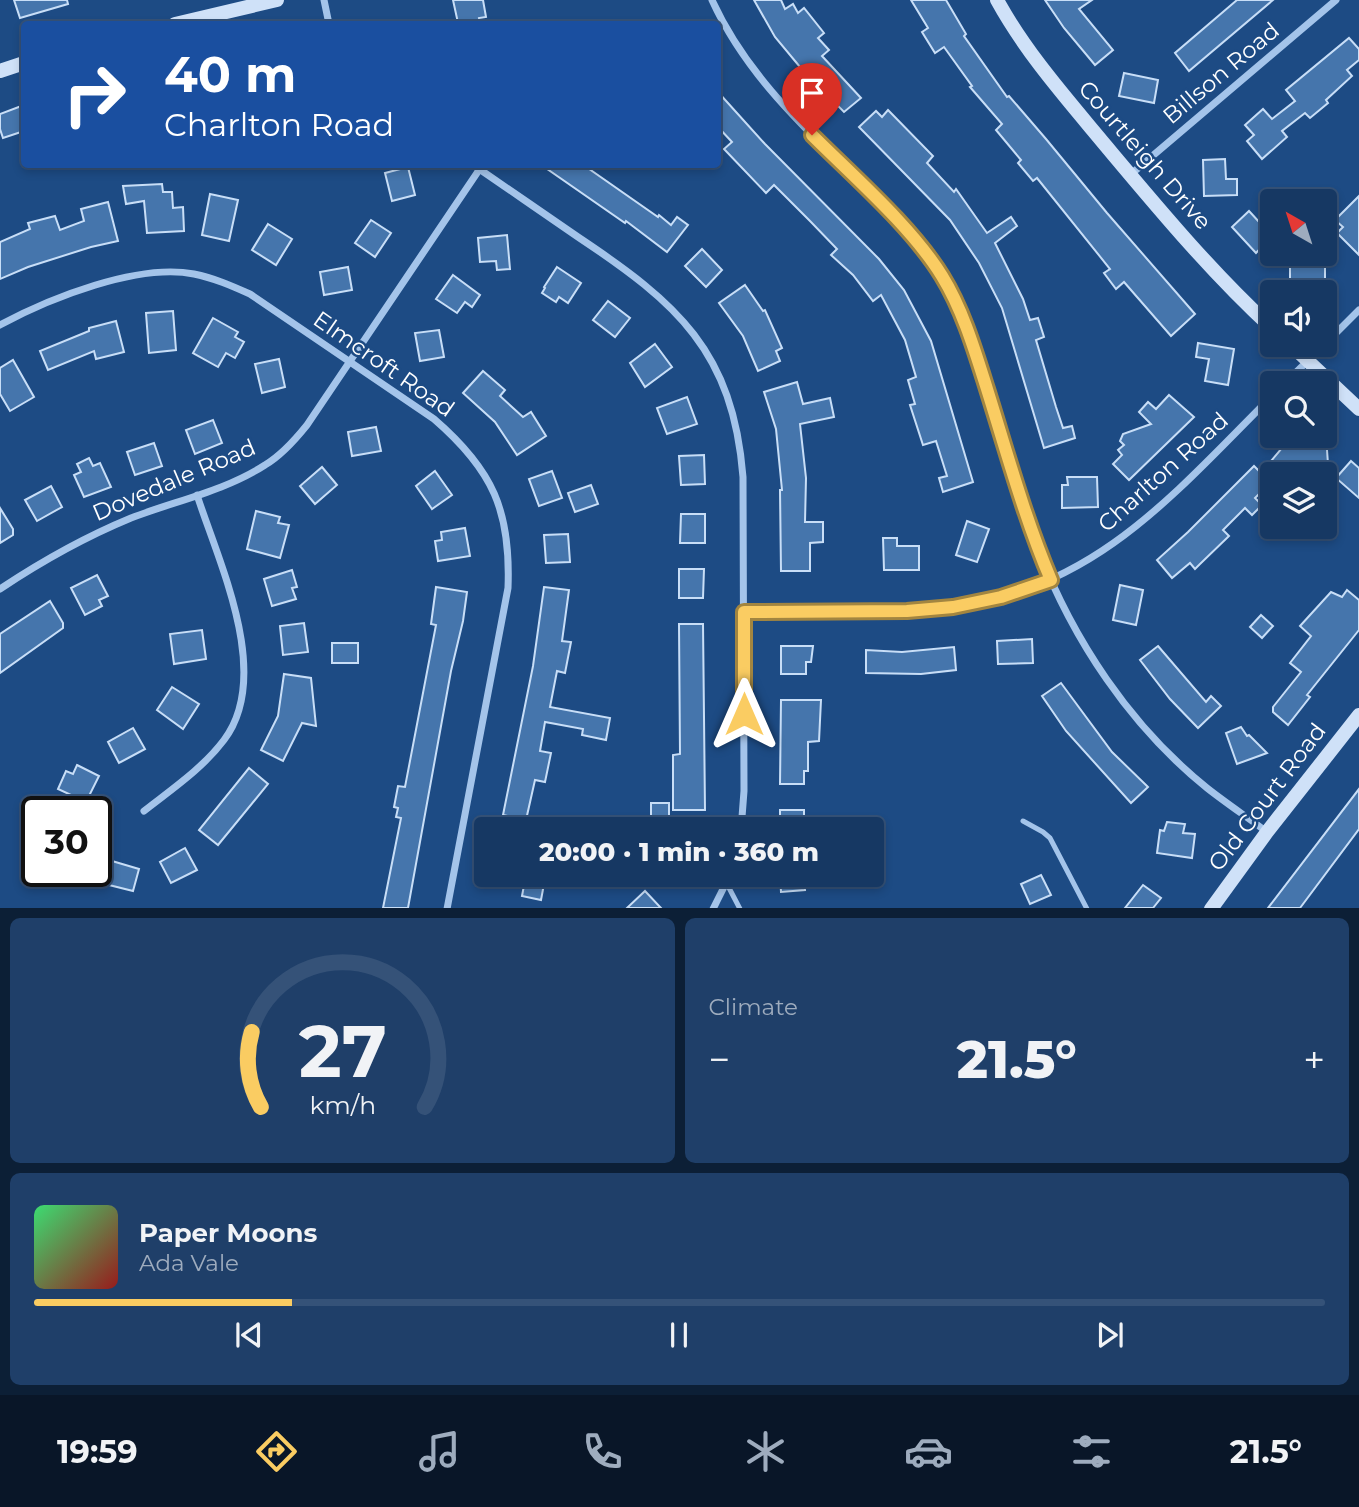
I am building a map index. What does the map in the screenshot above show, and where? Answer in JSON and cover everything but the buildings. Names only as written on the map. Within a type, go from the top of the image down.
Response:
[{"type":"street","points":[[188,21],[277,0]]},
{"type":"street","points":[[324,0],[328,21]]},
{"type":"street","points":[[712,0],[724,27],[775,98],[887,210],[942,275],[960,310],[974,348],[1037,548],[1072,625],[1101,672],[1166,749],[1206,787],[1267,832]]},
{"type":"street","name":"Courtleigh Drive","points":[[997,0],[1010,24],[1046,74],[1130,175],[1212,267],[1260,316]]},
{"type":"street","name":"Billson Road","points":[[1130,175],[1336,0]]},
{"type":"street","points":[[0,71],[21,64]]},
{"type":"street","points":[[476,168],[631,272],[662,298],[687,324],[708,355],[734,414],[741,444],[744,612],[741,817]]},
{"type":"street","name":"Dovedale Road","points":[[0,589],[82,540],[131,518],[240,478],[266,465],[289,446],[307,425],[479,170]]},
{"type":"street","name":"Elmcroft Road","points":[[0,325],[58,299],[111,281],[139,275],[165,272],[193,274],[220,281],[250,294],[434,419],[455,437],[478,463],[492,487],[503,519],[509,552],[508,588],[449,908]]},
{"type":"street","points":[[1337,331],[1359,310]]},
{"type":"street","points":[[1305,357],[1359,409]]},
{"type":"street","points":[[1297,371],[1311,357]]},
{"type":"street","name":"Charlton Road","points":[[744,612],[907,611],[953,607],[1001,597],[1051,580],[1106,550],[1142,523],[1171,498],[1260,408]]},
{"type":"street","points":[[144,811],[189,775],[225,740],[235,722],[243,698],[244,648],[238,621],[197,495]]},
{"type":"street","name":"Old Court Road","points":[[1211,908],[1359,715]]},
{"type":"street","points":[[713,908],[725,887]]},
{"type":"lane","points":[[1023,821],[1050,838],[1087,908]]},
{"type":"lane","points":[[729,887],[740,908]]},
{"type":"route","points":[[744,714],[744,612],[907,611],[953,607],[1001,597],[1051,580],[1037,548],[974,348],[960,310],[942,275],[887,210],[812,135]]}]
